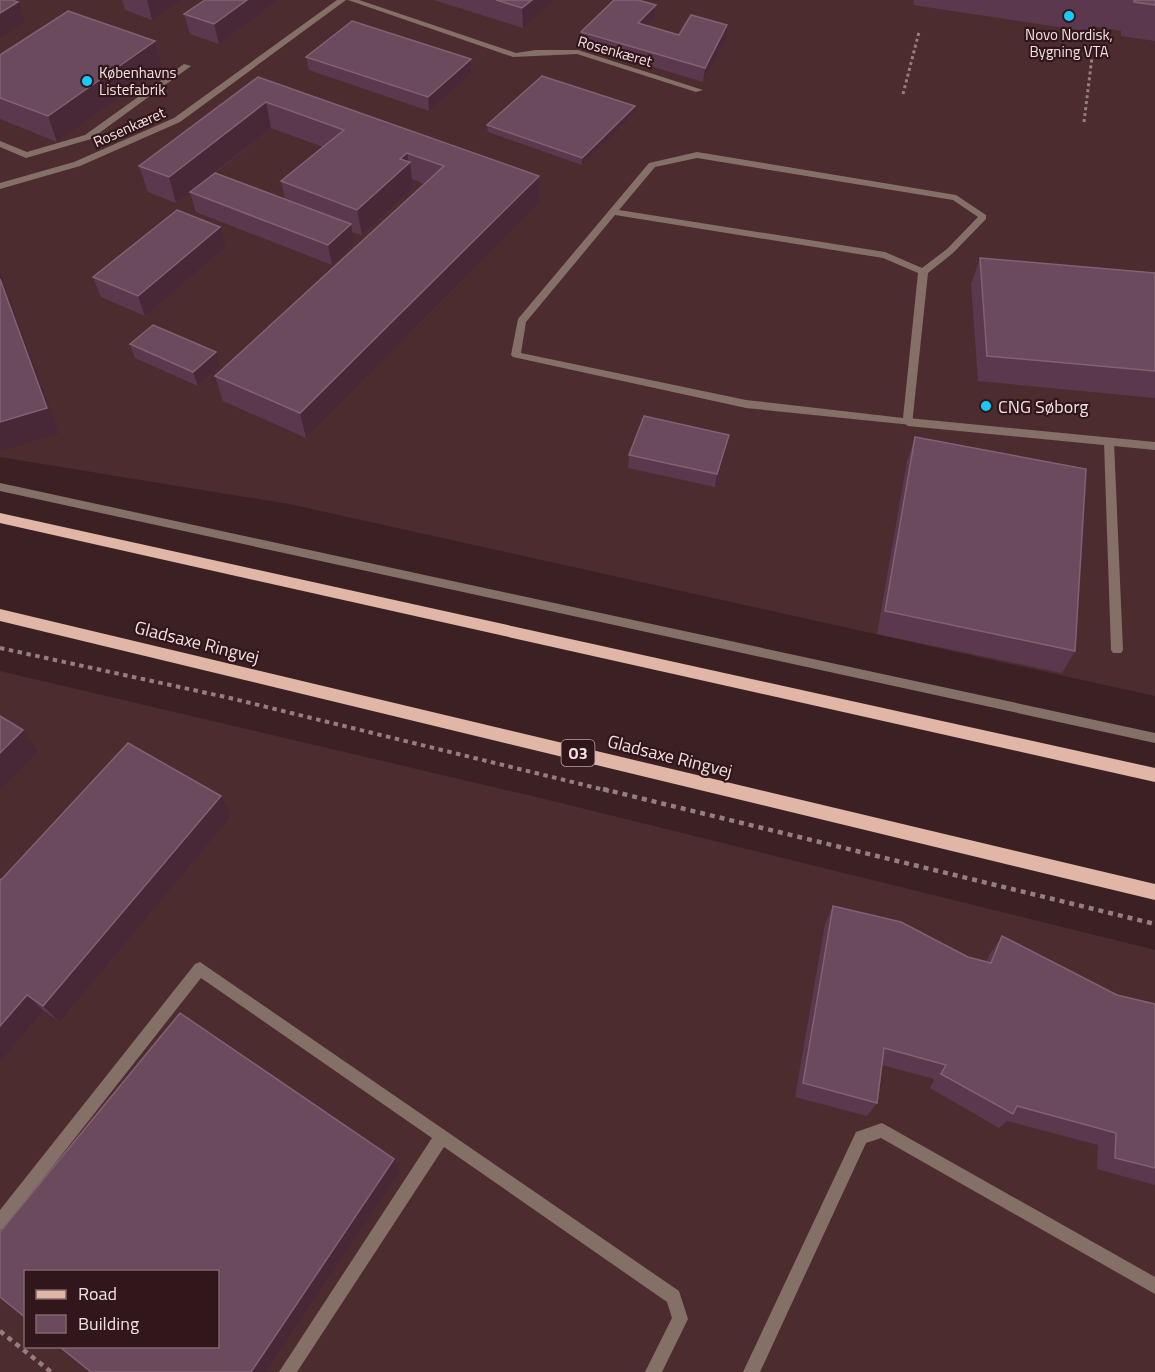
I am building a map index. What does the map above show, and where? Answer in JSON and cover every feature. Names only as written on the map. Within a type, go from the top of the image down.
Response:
[{"type":"main road","points":[[0,518],[1155,774]]},
{"type":"main road","name":"Gladsaxe Ringvej","points":[[0,615],[1155,892]]},
{"type":"street","name":"Rosenkæret","points":[[0,186],[76,164],[177,120],[342,0]]},
{"type":"street","name":"Rosenkæret","points":[[352,0],[516,55],[545,51],[578,52],[699,90]]},
{"type":"street","points":[[0,144],[26,155],[88,137],[187,66]]},
{"type":"street","points":[[908,422],[923,272],[950,251],[983,217],[956,198],[697,155],[652,165],[521,321],[516,355],[746,404],[908,422],[1155,446]]},
{"type":"street","points":[[612,212],[885,255],[923,272]]},
{"type":"street","points":[[1109,442],[1117,650]]},
{"type":"street","points":[[0,487],[1155,738]]},
{"type":"street","points":[[0,1222],[200,969],[673,1297],[680,1319],[653,1372]]},
{"type":"street","points":[[751,1372],[861,1137],[882,1130],[1155,1286]]},
{"type":"street","points":[[287,1372],[442,1136]]},
{"type":"path","points":[[903,94],[919,32]]},
{"type":"path","points":[[1084,122],[1092,57]]},
{"type":"path","points":[[0,648],[230,699],[1155,924]]},
{"type":"path","points":[[0,1331],[51,1372]]},
{"type":"shaded area","points":[[0,0],[1155,0],[1155,696],[289,504],[0,457]]},
{"type":"shaded area","points":[[0,671],[557,802],[1155,950],[1155,1372],[0,1372]]},
{"type":"building","points":[[0,0],[12,0],[18,2],[0,13]]},
{"type":"building","points":[[205,0],[247,0],[214,24],[184,14]]},
{"type":"building","points":[[496,0],[532,0],[522,8]]},
{"type":"building","points":[[614,0],[638,0],[656,5],[638,23],[679,35],[691,15],[727,25],[705,68],[581,32]]},
{"type":"building","points":[[1134,0],[1155,0],[1155,5],[1134,2]]},
{"type":"building","points":[[68,11],[155,41],[48,116],[0,98],[0,55]]},
{"type":"building","points":[[352,21],[471,59],[428,97],[306,57]]},
{"type":"building","points":[[542,76],[635,106],[582,158],[487,125]]},
{"type":"building","points":[[258,77],[539,176],[300,413],[215,376],[444,166],[407,153],[400,159],[410,162],[357,210],[281,181],[344,130],[266,102],[169,177],[139,166]]},
{"type":"building","points":[[215,173],[351,224],[328,245],[190,192]]},
{"type":"building","points":[[177,210],[220,227],[138,296],[93,277]]},
{"type":"building","points":[[980,258],[1155,273],[1155,371],[987,356]]},
{"type":"building","points":[[0,279],[47,408],[0,422]]},
{"type":"building","points":[[153,325],[216,352],[193,372],[130,344]]},
{"type":"building","points":[[644,416],[729,435],[717,474],[629,455]]},
{"type":"building","points":[[915,437],[1086,469],[1075,651],[885,611]]},
{"type":"building","points":[[0,716],[23,730],[0,753]]},
{"type":"building","points":[[128,743],[221,796],[43,1006],[27,995],[0,1026],[0,879]]},
{"type":"building","points":[[833,906],[901,922],[968,957],[991,963],[1002,936],[1117,995],[1155,1004],[1155,1168],[1115,1158],[1116,1133],[1017,1106],[1013,1114],[941,1074],[946,1065],[884,1048],[877,1103],[803,1083]]},
{"type":"building","points":[[180,1013],[394,1159],[251,1372],[91,1372],[61,1348],[219,1348],[219,1270],[24,1270],[24,1316],[0,1297],[0,1232]]},
{"type":"place","name":"Novo Nordisk, Bygning VTA","points":[[1069,16]]},
{"type":"place","name":"Københavns Listefabrik","points":[[87,81]]},
{"type":"place","name":"CNG Søborg","points":[[986,406]]}]
